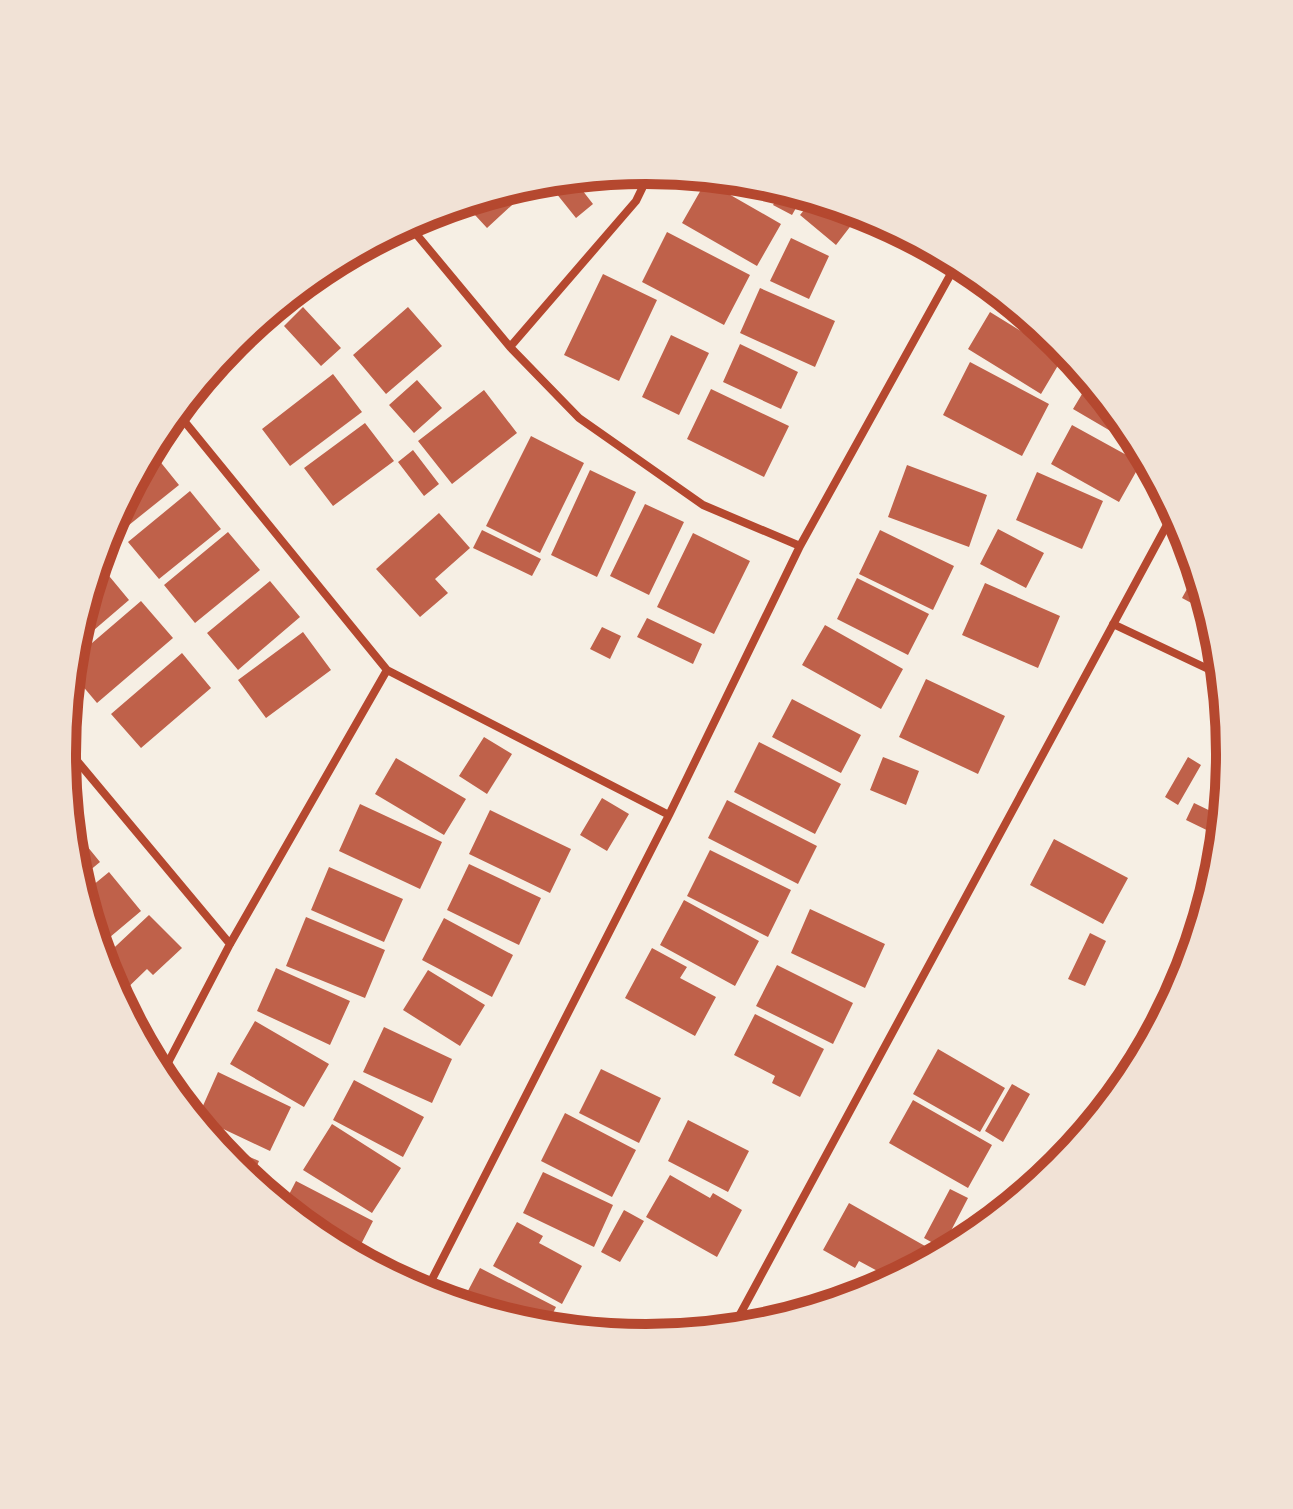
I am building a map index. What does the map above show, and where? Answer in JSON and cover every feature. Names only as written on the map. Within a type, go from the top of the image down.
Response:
[{"type":"street","points":[[510,347],[636,201],[644,184]]},
{"type":"street","points":[[415,233],[510,347],[579,418],[703,505],[800,546]]},
{"type":"street","points":[[430,1283],[669,815],[800,546],[952,273]]},
{"type":"street","points":[[184,421],[387,670],[669,815]]},
{"type":"street","points":[[738,1317],[1168,523]]},
{"type":"street","points":[[1113,624],[1210,670]]},
{"type":"street","points":[[167,1064],[230,944],[387,670]]},
{"type":"street","points":[[76,760],[230,944]]},
{"type":"building","points":[[703,187],[720,189],[781,224],[757,266],[682,223]]},
{"type":"building","points":[[581,188],[593,204],[576,218],[555,192]]},
{"type":"building","points":[[519,199],[487,228],[472,211]]},
{"type":"building","points":[[776,199],[798,204],[792,215],[773,205]]},
{"type":"building","points":[[807,207],[853,223],[836,245],[800,215]]},
{"type":"building","points":[[667,232],[750,275],[724,325],[642,282]]},
{"type":"building","points":[[791,238],[829,256],[809,299],[770,281]]},
{"type":"building","points":[[603,274],[657,300],[619,381],[564,355]]},
{"type":"building","points":[[760,288],[835,321],[815,367],[740,333]]},
{"type":"building","points":[[303,307],[341,348],[321,366],[284,326]]},
{"type":"building","points":[[408,307],[442,346],[386,394],[353,355]]},
{"type":"building","points":[[990,312],[1043,345],[1060,362],[1041,394],[968,349]]},
{"type":"building","points":[[671,335],[709,353],[679,415],[642,397]]},
{"type":"building","points":[[740,344],[798,372],[781,409],[723,382]]},
{"type":"building","points":[[970,362],[1049,404],[1022,456],[943,415]]},
{"type":"building","points":[[333,374],[362,412],[290,466],[262,429]]},
{"type":"building","points":[[417,380],[442,408],[414,433],[389,405]]},
{"type":"building","points":[[711,389],[789,426],[764,477],[687,439]]},
{"type":"building","points":[[484,390],[517,433],[452,484],[418,441]]},
{"type":"building","points":[[1085,390],[1120,436],[1073,409]]},
{"type":"building","points":[[365,423],[394,461],[333,506],[304,468]]},
{"type":"building","points":[[1072,425],[1135,460],[1139,466],[1119,502],[1051,464]]},
{"type":"building","points":[[531,436],[584,463],[540,553],[486,526]]},
{"type":"building","points":[[413,450],[439,484],[424,496],[398,462]]},
{"type":"building","points":[[158,459],[179,485],[124,529],[135,502]]},
{"type":"building","points":[[907,465],[987,495],[969,547],[888,517]]},
{"type":"building","points":[[590,470],[636,492],[597,577],[551,555]]},
{"type":"building","points":[[1037,472],[1103,501],[1082,549],[1016,520]]},
{"type":"building","points":[[190,491],[221,529],[159,579],[128,542]]},
{"type":"building","points":[[645,504],[684,522],[649,595],[610,576]]},
{"type":"building","points":[[439,513],[470,548],[435,579],[448,593],[420,617],[376,569]]},
{"type":"building","points":[[998,529],[1044,553],[1026,588],[980,564]]},
{"type":"building","points":[[482,530],[541,559],[532,576],[473,548]]},
{"type":"building","points":[[880,530],[954,566],[933,610],[859,574]]},
{"type":"building","points":[[228,532],[260,570],[195,623],[164,585]]},
{"type":"building","points":[[693,533],[750,561],[714,634],[657,607]]},
{"type":"building","points":[[106,572],[129,600],[89,634]]},
{"type":"building","points":[[857,578],[929,614],[908,655],[837,619]]},
{"type":"building","points":[[270,581],[300,617],[238,670],[207,633]]},
{"type":"building","points":[[985,583],[1060,616],[1038,668],[962,635]]},
{"type":"building","points":[[1191,583],[1198,606],[1182,598]]},
{"type":"building","points":[[141,601],[173,638],[97,703],[81,684],[86,648]]},
{"type":"building","points":[[647,618],[702,644],[693,664],[637,637]]},
{"type":"building","points":[[825,625],[903,669],[881,709],[802,665]]},
{"type":"building","points":[[602,627],[621,636],[610,659],[590,649]]},
{"type":"building","points":[[303,632],[331,670],[266,718],[238,680]]},
{"type":"building","points":[[182,653],[211,688],[141,748],[111,714]]},
{"type":"building","points":[[926,679],[1005,716],[978,774],[899,737]]},
{"type":"building","points":[[792,699],[861,735],[841,773],[772,737]]},
{"type":"building","points":[[484,737],[512,754],[487,794],[459,776]]},
{"type":"building","points":[[759,742],[841,784],[815,834],[734,792]]},
{"type":"building","points":[[883,757],[919,771],[906,805],[870,790]]},
{"type":"building","points":[[1188,757],[1201,765],[1178,805],[1165,797]]},
{"type":"building","points":[[396,758],[466,799],[444,835],[375,794]]},
{"type":"building","points":[[602,798],[629,814],[607,851],[580,835]]},
{"type":"building","points":[[727,800],[817,846],[798,884],[708,838]]},
{"type":"building","points":[[1194,803],[1214,813],[1211,832],[1186,820]]},
{"type":"building","points":[[360,804],[442,842],[420,889],[339,851]]},
{"type":"building","points":[[490,810],[571,849],[550,893],[469,854]]},
{"type":"building","points":[[1054,839],[1128,878],[1103,924],[1030,885]]},
{"type":"building","points":[[83,841],[100,862],[88,872]]},
{"type":"building","points":[[710,850],[791,890],[768,937],[687,896]]},
{"type":"building","points":[[469,864],[541,898],[519,945],[447,910]]},
{"type":"building","points":[[329,867],[403,899],[384,942],[311,910]]},
{"type":"building","points":[[109,872],[141,911],[107,940],[95,902],[92,886]]},
{"type":"building","points":[[684,900],[759,941],[735,986],[660,945]]},
{"type":"building","points":[[810,909],[885,944],[865,988],[791,953]]},
{"type":"building","points":[[149,915],[182,948],[153,975],[147,969],[126,989],[111,951]]},
{"type":"building","points":[[306,917],[385,950],[365,998],[286,966]]},
{"type":"building","points":[[444,918],[513,955],[492,997],[422,960]]},
{"type":"building","points":[[1090,933],[1106,941],[1085,986],[1068,979]]},
{"type":"building","points":[[652,948],[687,967],[680,978],[716,997],[695,1036],[625,998]]},
{"type":"building","points":[[777,965],[853,1003],[833,1044],[756,1006]]},
{"type":"building","points":[[276,968],[350,1001],[330,1045],[257,1011]]},
{"type":"building","points":[[428,970],[485,1005],[460,1046],[403,1010]]},
{"type":"building","points":[[755,1014],[824,1049],[800,1097],[772,1083],[775,1076],[734,1055]]},
{"type":"building","points":[[255,1021],[329,1064],[304,1107],[230,1064]]},
{"type":"building","points":[[384,1027],[452,1059],[432,1103],[363,1072]]},
{"type":"building","points":[[938,1049],[1005,1088],[980,1132],[913,1094]]},
{"type":"building","points":[[601,1069],[661,1098],[639,1143],[579,1113]]},
{"type":"building","points":[[218,1072],[291,1107],[270,1151],[212,1124],[201,1110]]},
{"type":"building","points":[[354,1080],[424,1117],[403,1157],[333,1120]]},
{"type":"building","points":[[1012,1084],[1030,1094],[1003,1142],[985,1131]]},
{"type":"building","points":[[913,1100],[992,1145],[968,1188],[889,1143]]},
{"type":"building","points":[[565,1113],[636,1150],[612,1197],[541,1161]]},
{"type":"building","points":[[688,1120],[749,1151],[728,1192],[668,1161]]},
{"type":"building","points":[[332,1124],[401,1168],[372,1213],[303,1170]]},
{"type":"building","points":[[237,1151],[259,1161],[255,1169]]},
{"type":"building","points":[[543,1172],[613,1205],[594,1247],[523,1213]]},
{"type":"building","points":[[670,1175],[710,1198],[713,1193],[742,1210],[717,1257],[646,1217]]},
{"type":"building","points":[[296,1181],[373,1221],[359,1248],[287,1197]]},
{"type":"building","points":[[950,1189],[968,1198],[946,1240],[937,1245],[924,1238]]},
{"type":"building","points":[[849,1203],[925,1246],[920,1255],[883,1274],[859,1261],[855,1268],[823,1250]]},
{"type":"building","points":[[624,1210],[644,1221],[620,1262],[601,1252]]},
{"type":"building","points":[[517,1222],[543,1236],[539,1243],[582,1266],[562,1304],[493,1266]]},
{"type":"building","points":[[480,1268],[556,1307],[551,1317],[465,1296]]}]
